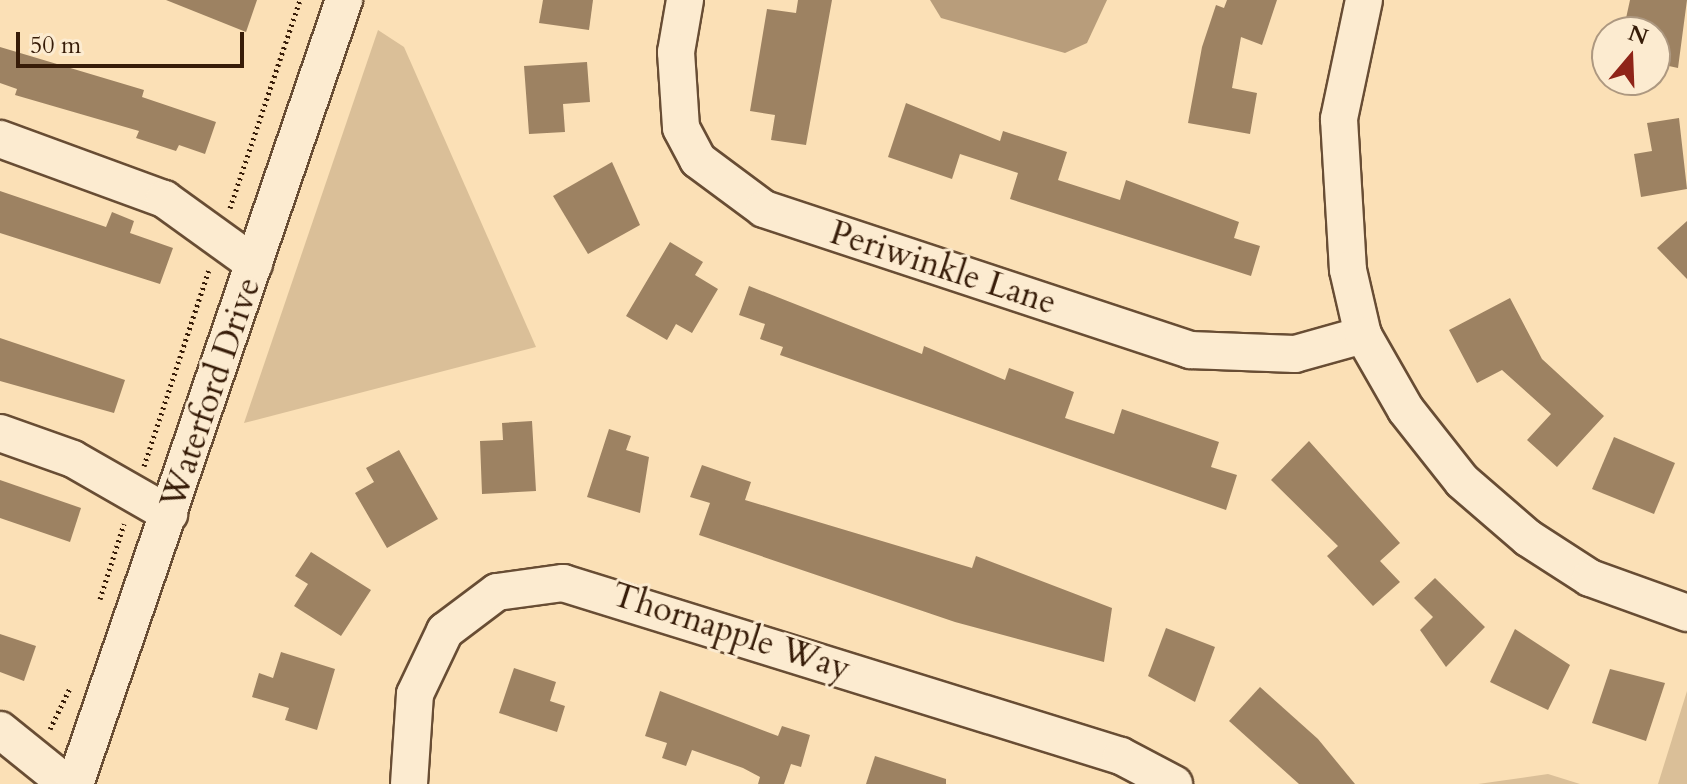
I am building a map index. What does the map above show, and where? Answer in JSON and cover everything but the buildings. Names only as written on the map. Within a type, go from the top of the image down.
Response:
[{"type":"street","name":"Periwinkle Lane","points":[[685,0],[676,52],[681,128],[698,160],[764,209],[1190,350],[1295,354],[1363,335]]},
{"type":"street","points":[[1364,0],[1339,119],[1348,270],[1363,335],[1406,410],[1462,481],[1528,538],[1590,578],[1687,613]]},
{"type":"street","name":"Waterford Drive","points":[[75,784],[341,1]]},
{"type":"street","points":[[0,139],[142,188],[254,264]]},
{"type":"street","points":[[0,433],[73,459],[169,514]]},
{"type":"street","name":"Thornapple Way","points":[[409,784],[415,694],[445,631],[497,592],[563,583],[1121,756],[1174,784]]},
{"type":"street","points":[[0,730],[67,784]]},
{"type":"path","points":[[98,606],[300,0]]},
{"type":"path","points":[[35,757],[74,679]]},
{"type":"shaded area","points":[[930,0],[1107,0],[1087,43],[1065,53],[941,18]]},
{"type":"shaded area","points":[[378,30],[404,47],[536,347],[244,423]]},
{"type":"shaded area","points":[[1687,691],[1687,784],[1658,784]]},
{"type":"shaded area","points":[[1548,774],[1580,784],[1478,784]]}]
